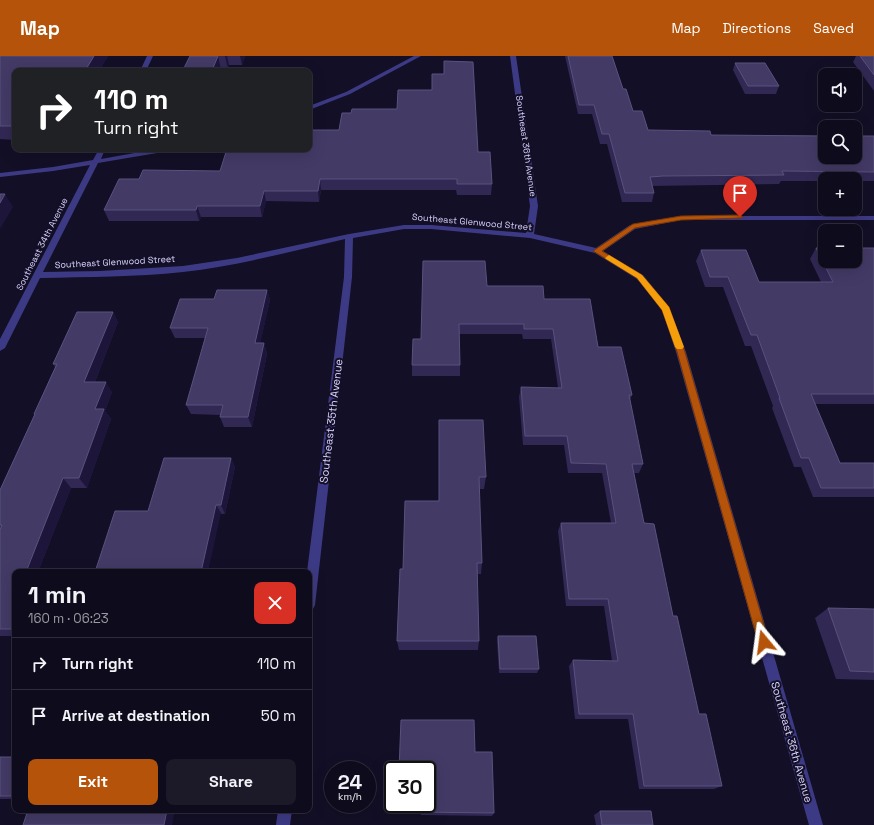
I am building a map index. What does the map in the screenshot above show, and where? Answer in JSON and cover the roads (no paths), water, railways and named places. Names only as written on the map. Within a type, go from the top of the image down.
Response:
[{"type":"street","points":[[144,68],[150,56]]},
{"type":"street","points":[[312,107],[348,93],[418,56]]},
{"type":"street","name":"Southeast 36th Avenue","points":[[513,56],[534,206],[530,236]]},
{"type":"street","name":"Southeast 34th Avenue","points":[[0,348],[100,152]]},
{"type":"street","points":[[0,175],[95,162],[152,152]]},
{"type":"street","points":[[597,251],[633,227],[681,218],[874,218]]},
{"type":"street","name":"Southeast Glenwood Street","points":[[38,275],[100,274],[183,269],[237,261],[349,236],[404,227],[431,227],[530,236],[597,251]]},
{"type":"street","name":"Southeast 35th Avenue","points":[[312,580],[348,277],[349,236]]},
{"type":"street","name":"Southeast 36th Avenue","points":[[597,251],[640,276],[666,309],[681,352],[816,825]]},
{"type":"street","points":[[283,825],[285,813]]}]
